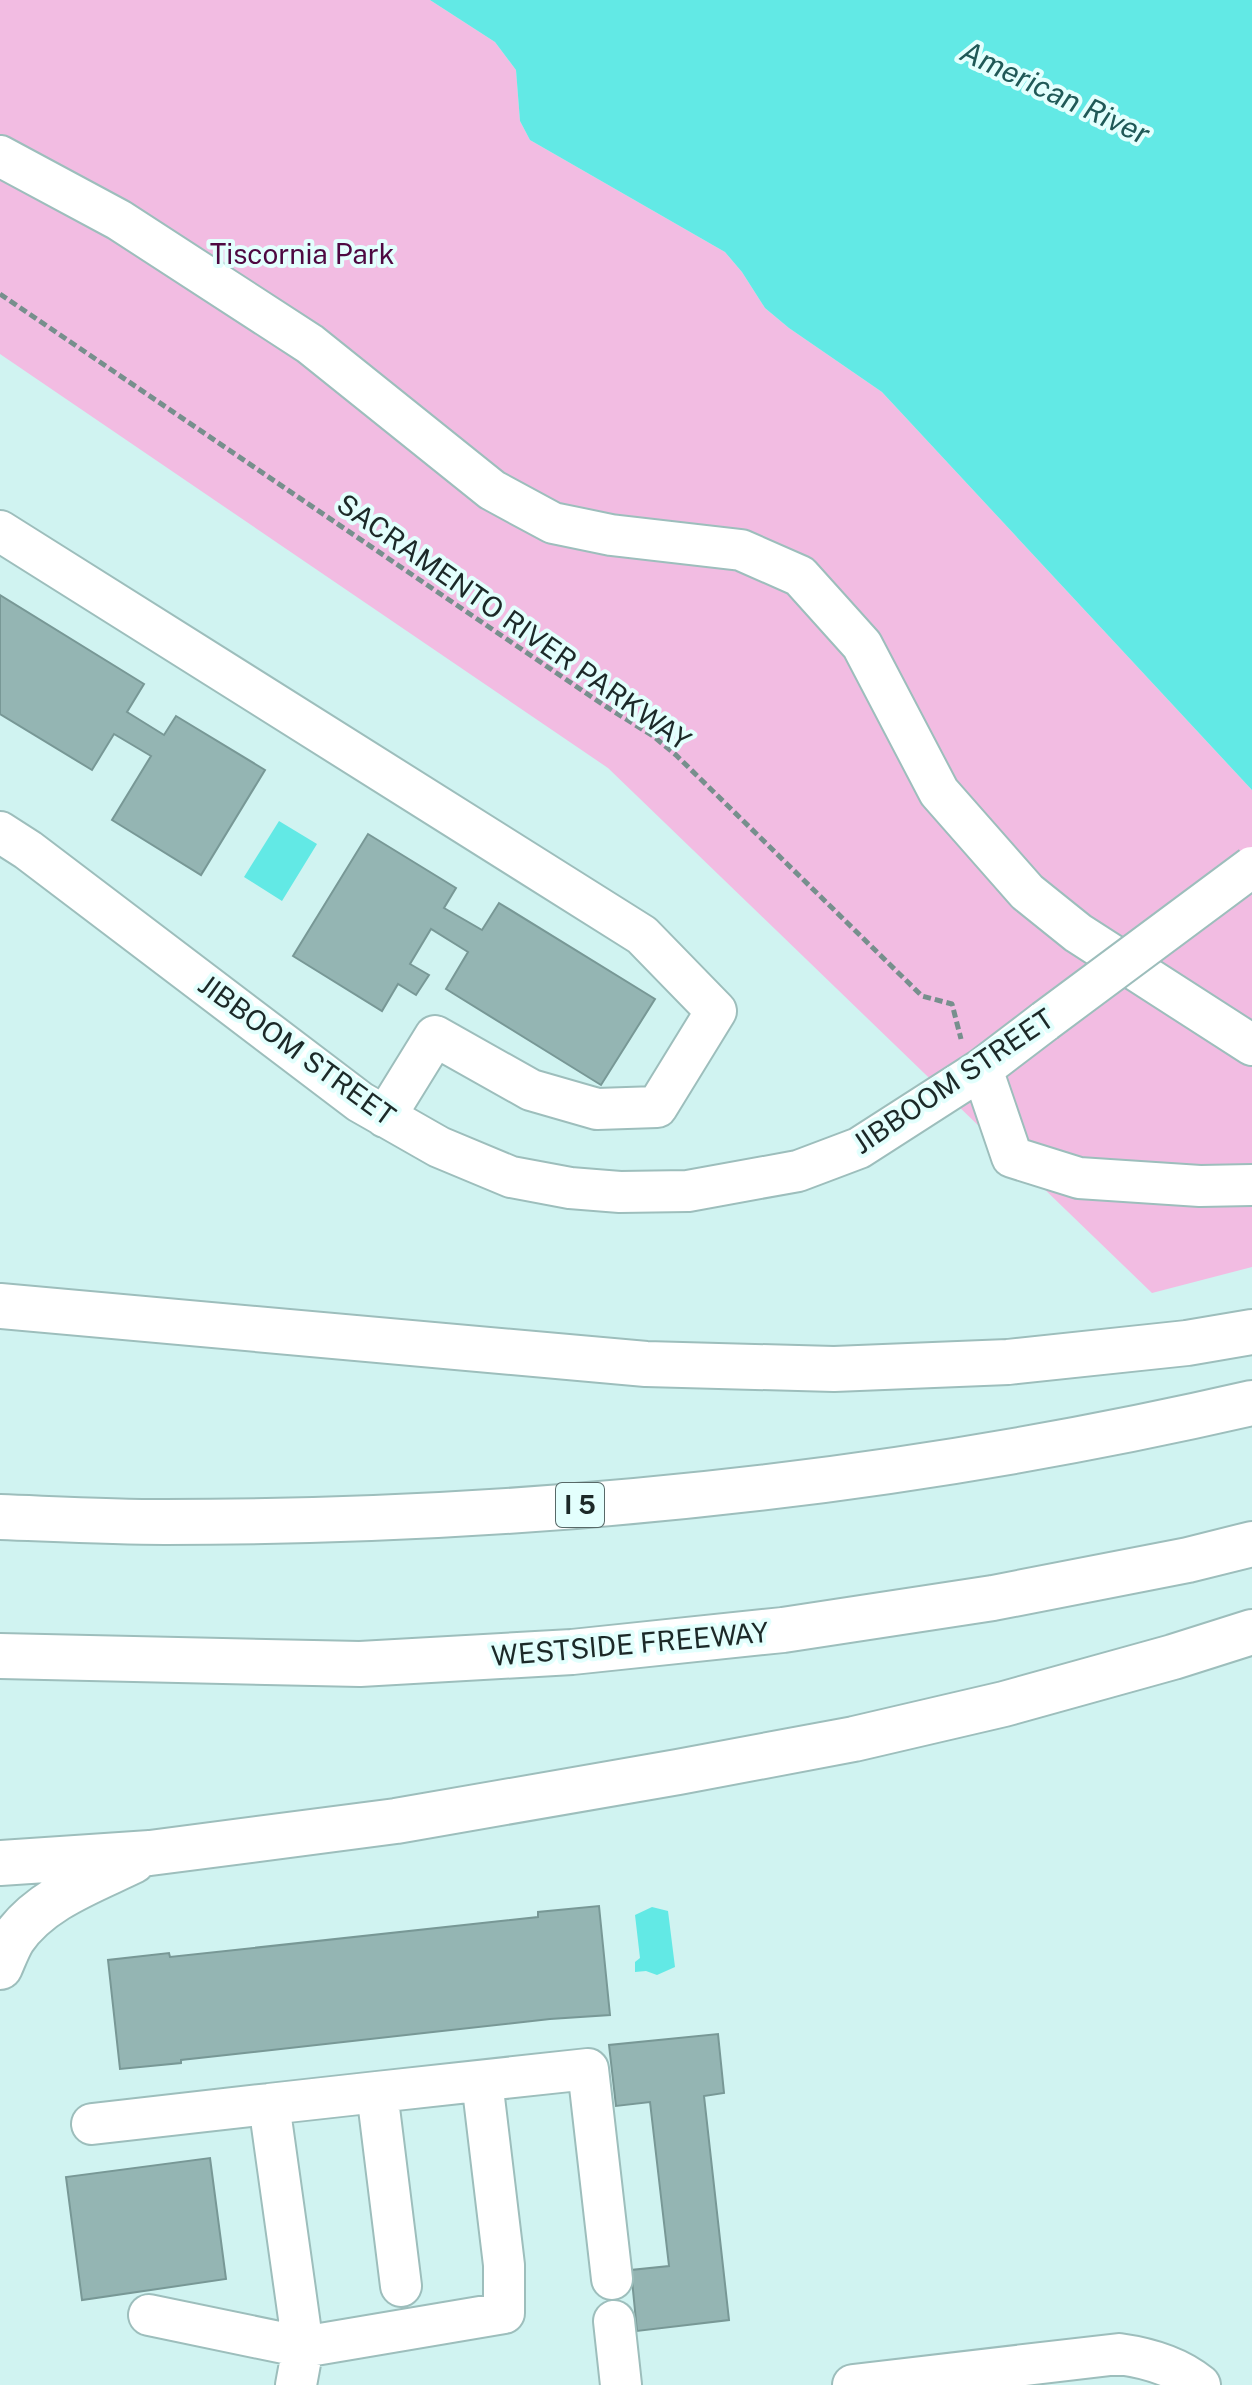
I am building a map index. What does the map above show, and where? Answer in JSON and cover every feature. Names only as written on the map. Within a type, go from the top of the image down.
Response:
[{"type":"highway","points":[[0,1306],[646,1364],[834,1369],[1008,1362],[1187,1343],[1252,1332]]},
{"type":"highway","name":"I 5","points":[[0,1517],[194,1522],[348,1519],[532,1509],[721,1492],[967,1459],[1154,1425],[1252,1403]]},
{"type":"highway","name":"WESTSIDE FREEWAY","points":[[0,1656],[360,1664],[572,1652],[783,1630],[993,1598],[1188,1560],[1252,1544]]},
{"type":"highway","points":[[0,1863],[150,1853],[396,1821],[678,1772],[854,1739],[1004,1704],[1252,1632]]},
{"type":"highway","points":[[0,1967],[13,1939],[33,1916],[61,1897],[150,1853]]},
{"type":"street","points":[[0,156],[119,220],[310,344],[492,490],[553,523],[611,535],[741,550],[800,576],[862,645],[939,792],[1027,892],[1078,933],[1252,1045]]},
{"type":"street","points":[[0,531],[642,935],[716,1011],[657,1107],[597,1109],[531,1090],[435,1036],[385,1117]]},
{"type":"street","name":"JIBBOOM STREET","points":[[0,832],[360,1102],[385,1117],[439,1147],[511,1177],[570,1188],[620,1192],[688,1191],[798,1171],[859,1148],[982,1069],[1252,867]]},
{"type":"street","points":[[982,1069],[1001,1125],[1030,1140],[1043,1167],[1079,1178],[1200,1186],[1252,1185]]},
{"type":"street","points":[[92,2124],[588,2069],[612,2279]]},
{"type":"street","points":[[149,2315],[299,2366],[504,2313],[504,2265],[482,2081]]},
{"type":"street","points":[[377,2092],[401,2286]]},
{"type":"street","points":[[269,2104],[299,2366]]},
{"type":"street","points":[[614,2321],[621,2385]]},
{"type":"street","points":[[853,2385],[1119,2354],[1146,2358],[1172,2367],[1200,2385]]},
{"type":"path","name":"SACRAMENTO RIVER PARKWAY","points":[[0,294],[653,736],[922,996],[952,1004],[961,1041],[982,1069]]},
{"type":"green space","name":"Tiscornia Park","points":[[0,0],[430,0],[495,42],[516,70],[520,121],[530,140],[725,252],[765,308],[882,392],[1252,790],[1252,1267],[1152,1293],[608,768],[0,354]]},
{"type":"water","name":"American River","points":[[430,0],[1252,0],[1252,790],[882,392],[765,308],[725,252],[530,140],[520,121],[516,70],[495,42]]},
{"type":"water","points":[[279,821],[317,844],[282,901],[244,877]]},
{"type":"water","points":[[652,1907],[668,1911],[675,1967],[657,1975],[646,1971],[635,1972],[635,1962],[640,1958],[635,1915]]},
{"type":"building","points":[[0,595],[144,684],[127,712],[164,735],[176,716],[265,770],[201,875],[112,820],[151,756],[114,734],[92,770],[0,714]]},
{"type":"building","points":[[368,834],[456,888],[444,908],[482,930],[499,903],[655,999],[601,1085],[446,989],[468,952],[431,929],[410,964],[429,975],[416,995],[398,984],[382,1011],[293,956]]},
{"type":"building","points":[[599,1906],[610,2015],[550,2019],[120,2069],[108,1960],[169,1953],[170,1957],[538,1917],[538,1912]]},
{"type":"building","points":[[718,2034],[724,2093],[704,2096],[729,2320],[637,2331],[631,2270],[669,2266],[650,2102],[616,2106],[609,2045]]},
{"type":"building","points":[[210,2158],[226,2279],[82,2300],[66,2177]]}]
